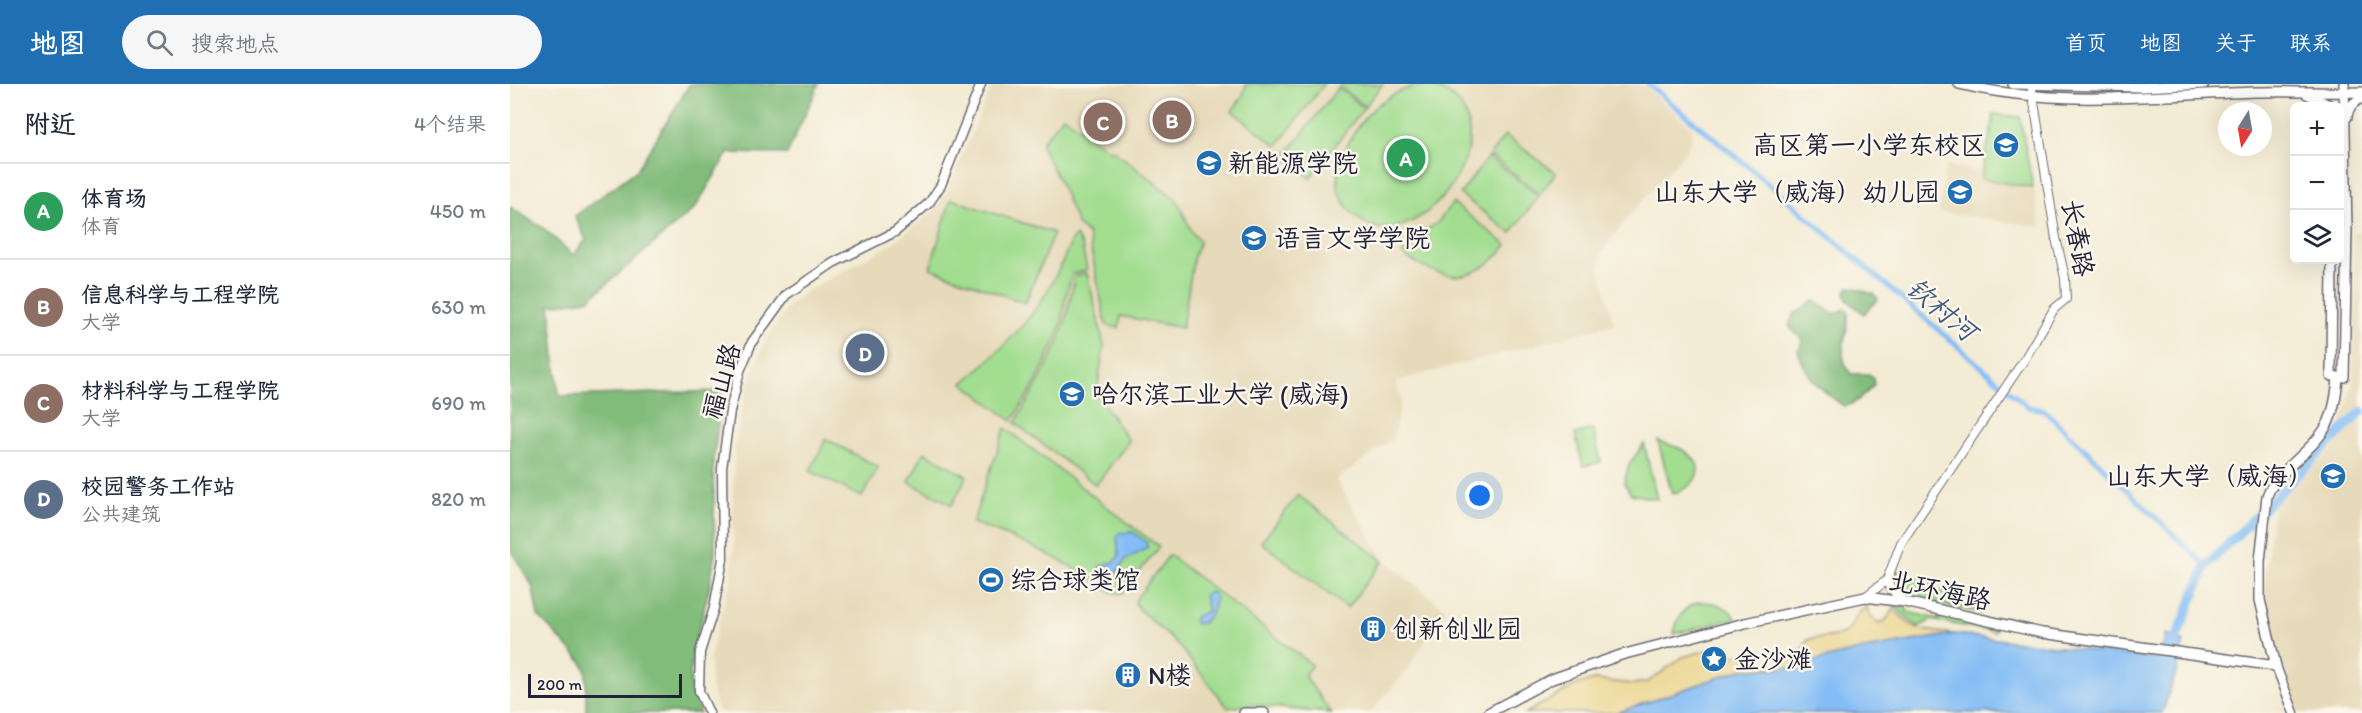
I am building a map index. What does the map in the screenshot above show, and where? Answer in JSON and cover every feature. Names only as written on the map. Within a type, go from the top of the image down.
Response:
[{"type":"main road","name":"福山路","points":[[709,713],[699,691],[700,652],[714,608],[723,559],[722,468],[730,411],[740,371],[752,342],[786,295],[832,263],[895,232],[929,203],[941,185],[981,84]]},
{"type":"main road","points":[[1959,84],[1994,93],[2032,96],[2142,98],[2302,92],[2340,88],[2362,92]]},
{"type":"main road","points":[[2013,84],[2142,87],[2204,84]]},
{"type":"main road","points":[[2335,102],[2340,88]]},
{"type":"main road","points":[[2294,713],[2276,666],[2260,600],[2260,561],[2267,496],[2270,488],[2316,441],[2329,424],[2335,409],[2347,230],[2346,122],[2340,88]]},
{"type":"main road","points":[[2302,92],[2324,102]]},
{"type":"main road","points":[[2346,122],[2348,110],[2353,103],[2362,98]]},
{"type":"main road","points":[[2332,264],[2338,377]]},
{"type":"main road","name":"北环海路","points":[[1488,713],[1552,679],[1621,655],[1745,623],[1865,597],[1905,602],[2042,633],[2276,666]]},
{"type":"main road","points":[[2260,663],[2268,660],[2273,652]]},
{"type":"main road","points":[[1244,713],[1264,713]]},
{"type":"street","name":"长春路","points":[[1887,580],[1901,543],[2054,309],[2066,299],[2065,278],[2032,96],[2032,85]]},
{"type":"street","points":[[1865,597],[1887,580],[1890,588],[1905,602]]},
{"type":"shaded area","name":"哈尔滨工业大学 (威海)","points":[[993,84],[1641,84],[1692,128],[1691,140],[1685,152],[1631,214],[1601,253],[1600,269],[1614,324],[1396,381],[1401,402],[1391,440],[1336,480],[1386,562],[1446,609],[1404,674],[1370,713],[1316,713],[1250,705],[1229,708],[1233,713],[718,713],[711,685],[710,656],[731,580],[734,547],[732,513],[735,445],[747,387],[766,340],[789,306],[807,291],[890,245],[933,211],[948,189]]},
{"type":"shaded area","name":"高区第一小学东校区","points":[[1994,114],[2020,117],[2041,227],[1939,212],[1946,165],[1982,172]]},
{"type":"shaded area","name":"山东大学（威海）","points":[[2354,232],[2362,232],[2362,713],[2297,713],[2284,673],[2264,594],[2273,507],[2336,445],[2353,384]]},
{"type":"green space","points":[[690,84],[819,84],[787,154],[728,153],[695,208],[588,300],[550,305],[559,396],[722,391],[713,463],[715,553],[710,585],[692,657],[690,679],[700,713],[586,713],[586,672],[582,662],[538,616],[532,585],[510,549],[510,207],[543,228],[573,255],[586,240],[575,216],[637,170]]},
{"type":"green space","points":[[1246,84],[1324,84],[1277,146],[1232,111],[1243,96]]},
{"type":"green space","points":[[1341,84],[1383,84],[1365,106],[1339,86]]},
{"type":"green space","points":[[1414,86],[1434,87],[1458,103],[1468,124],[1468,147],[1460,172],[1445,195],[1425,213],[1402,225],[1374,227],[1356,217],[1341,197],[1338,178],[1343,156],[1353,135],[1379,104],[1398,92]]},
{"type":"green space","points":[[1338,88],[1364,108],[1310,178],[1284,157]]},
{"type":"green space","points":[[1994,114],[2020,117],[2033,188],[1981,179]]},
{"type":"green space","points":[[1063,116],[1110,151],[1112,149],[1177,200],[1193,234],[1200,241],[1194,256],[1182,328],[1121,316],[1119,328],[1106,325],[1088,234],[1077,224],[1042,147],[1042,142]]},
{"type":"green space","points":[[1505,135],[1556,173],[1540,194],[1490,155]]},
{"type":"green space","points":[[1488,157],[1539,196],[1511,233],[1460,194]]},
{"type":"green space","points":[[951,199],[1054,233],[1025,303],[930,268]]},
{"type":"green space","points":[[1453,203],[1507,245],[1482,268],[1470,274],[1458,276],[1431,271],[1402,254],[1414,239],[1438,222]]},
{"type":"green space","points":[[1076,236],[1082,246],[1087,270],[1072,274],[1057,337],[1036,382],[1012,421],[963,383],[1028,319],[1052,284],[1072,239]]},
{"type":"green space","points":[[1087,273],[1104,345],[1097,391],[1129,441],[1096,485],[1015,423],[1058,343],[1065,323],[1075,276]]},
{"type":"green space","points":[[1849,287],[1874,294],[1878,299],[1864,314],[1847,300],[1845,292]]},
{"type":"green space","points":[[1815,301],[1834,314],[1848,310],[1843,357],[1851,374],[1869,374],[1873,378],[1874,385],[1849,405],[1844,406],[1821,389],[1810,376],[1798,351],[1803,341],[1789,326],[1794,314]]},
{"type":"green space","points":[[1005,428],[1159,547],[1122,594],[1114,593],[1065,563],[1035,548],[973,523]]},
{"type":"green space","points":[[1593,429],[1601,462],[1583,466],[1575,434]]},
{"type":"green space","points":[[826,439],[878,467],[862,497],[810,471]]},
{"type":"green space","points":[[1658,441],[1681,449],[1690,455],[1698,468],[1697,475],[1688,486],[1672,494]]},
{"type":"green space","points":[[1644,444],[1657,499],[1631,494],[1624,483],[1629,464]]},
{"type":"green space","points":[[924,452],[967,476],[952,505],[909,482]]},
{"type":"green space","points":[[1298,495],[1383,561],[1347,608],[1261,542]]},
{"type":"green space","points":[[1169,555],[1312,665],[1304,675],[1331,713],[1250,705],[1228,708],[1180,647],[1135,603]]},
{"type":"green space","points":[[1895,570],[1932,584],[1930,589],[1981,602],[1981,613],[1934,603],[1911,595],[1892,583]]},
{"type":"green space","points":[[1699,602],[1720,605],[1736,618],[1674,634],[1682,614]]},
{"type":"green space","points":[[1894,604],[1907,608],[1907,612],[1938,619],[1940,614],[1996,628],[1994,632],[1932,620],[1918,627]]},
{"type":"sand","name":"金沙滩","points":[[1867,607],[1869,614],[1878,624],[1884,622],[1893,609],[1916,628],[1955,634],[1864,649],[1787,668],[1743,669],[1616,713],[1526,713],[1578,684],[1595,680],[1633,684],[1648,682],[1683,657],[1718,647],[1734,656],[1741,654],[1760,664],[1779,664],[1795,655],[1809,639],[1841,635],[1851,627],[1859,613]]},
{"type":"water","points":[[1133,532],[1147,543],[1147,548],[1125,560],[1120,569],[1109,578],[1103,576],[1098,570],[1100,566],[1114,562],[1119,556],[1117,538],[1119,533]]},
{"type":"water","points":[[1210,592],[1216,599],[1211,614],[1202,623],[1196,624],[1195,617],[1208,611],[1204,595]]},
{"type":"water","points":[[1955,634],[2159,659],[2166,634],[2184,642],[2162,713],[1616,713],[1743,669],[1787,668],[1864,649]]},
{"type":"waterway","name":"钦村河","points":[[1648,84],[1762,178],[2028,407],[2044,410],[2206,566]]},
{"type":"waterway","points":[[2176,639],[2206,566],[2362,411]]},
{"type":"place","name":"信息科学与工程学院","points":[[1172,120]]},
{"type":"place","name":"材料科学与工程学院","points":[[1103,122]]},
{"type":"place","name":"高区第一小学东校区","points":[[2006,145]]},
{"type":"place","name":"体育场","points":[[1406,158]]},
{"type":"place","name":"新能源学院","points":[[1209,163]]},
{"type":"place","name":"山东大学（威海）幼儿园","points":[[1960,192]]},
{"type":"place","name":"语言文学学院","points":[[1254,238]]},
{"type":"place","name":"校园警务工作站","points":[[865,353]]},
{"type":"place","name":"哈尔滨工业大学 (威海)","points":[[1072,394]]},
{"type":"place","name":"山东大学（威海）","points":[[2333,476]]},
{"type":"place","name":"综合球类馆","points":[[991,580]]},
{"type":"place","name":"创新创业园","points":[[1373,629]]},
{"type":"place","name":"金沙滩","points":[[1714,659]]},
{"type":"place","name":"N楼","points":[[1128,675]]}]
